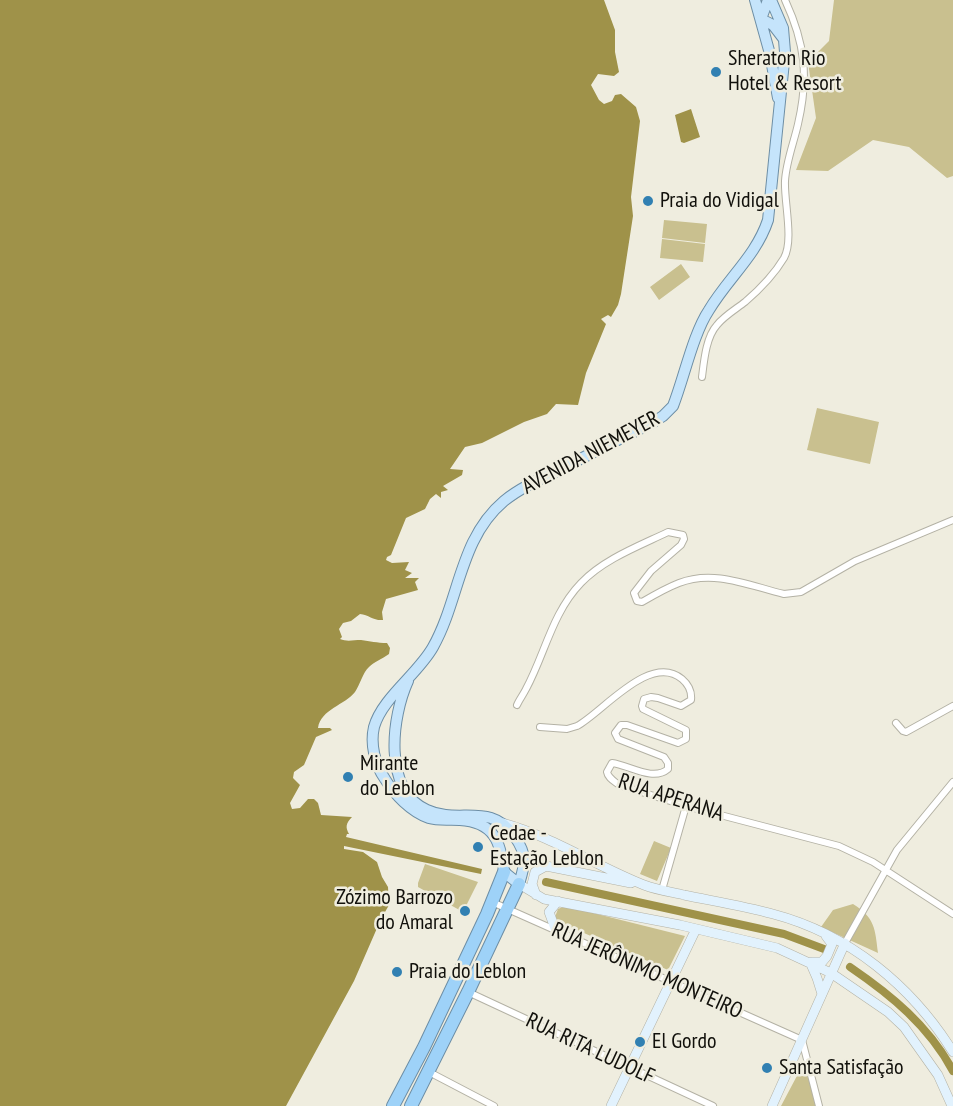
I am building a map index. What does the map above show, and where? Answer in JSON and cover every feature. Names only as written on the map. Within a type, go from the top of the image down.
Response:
[{"type":"highway","points":[[393,1106],[424,1047],[504,872]]},
{"type":"highway","points":[[411,1106],[519,884]]},
{"type":"main road","name":"AVENIDA NIEMEYER","points":[[755,0],[770,54],[780,113]]},
{"type":"main road","name":"AVENIDA NIEMEYER","points":[[373,735],[375,724],[381,714],[434,647],[469,549],[484,523],[502,502],[533,483],[652,423],[673,406],[701,323],[764,234],[769,214],[785,40],[780,18],[770,0]]},
{"type":"main road","points":[[770,0],[761,19],[772,25],[785,40]]},
{"type":"main road","name":"AVENIDA NIEMEYER","points":[[408,681],[397,710],[394,737],[397,766],[401,781],[408,793],[420,807],[437,814],[488,816],[502,822]]},
{"type":"main road","points":[[394,737],[384,729],[373,735],[378,768],[394,792],[415,811],[427,817],[480,823],[492,832],[500,845],[504,872],[536,896],[777,948],[810,962],[831,973],[888,1012],[904,1027],[938,1075],[952,1106]]},
{"type":"main road","points":[[502,822],[519,843],[525,858],[519,884]]},
{"type":"main road","points":[[502,822],[563,846],[645,885]]},
{"type":"main road","points":[[536,896],[532,884],[535,872],[546,866],[645,885],[775,915],[845,943],[871,960],[919,1006],[939,1029],[953,1052]]},
{"type":"main road","points":[[556,930],[549,912],[558,901]]},
{"type":"main road","points":[[611,1106],[696,929]]},
{"type":"main road","points":[[810,962],[822,962],[827,956],[832,944],[825,934]]},
{"type":"main road","points":[[772,1106],[845,943]]},
{"type":"main road","points":[[810,962],[822,994]]},
{"type":"street","points":[[702,377],[708,344],[715,327],[748,299],[786,254],[788,240],[784,199],[785,178],[799,121],[804,87],[803,50],[795,21],[785,0]]},
{"type":"street","points":[[517,705],[551,630],[564,606],[581,583],[605,564],[668,532],[683,535],[681,545],[651,571],[634,593],[637,601],[642,602],[680,582],[716,577],[784,594],[794,594],[855,561],[953,520]]},
{"type":"street","name":"RUA APERANA","points":[[540,727],[567,729],[577,726],[632,683],[662,673],[673,674],[689,686],[692,694],[688,703],[681,706],[651,697],[641,702],[643,709],[686,730],[687,736],[684,742],[678,743],[627,725],[621,725],[615,733],[623,742],[664,757],[668,761],[668,769],[660,774],[651,774],[612,763],[607,772],[608,776],[619,785],[686,806],[821,841],[859,854],[953,914]]},
{"type":"street","points":[[896,723],[906,732],[953,706]]},
{"type":"street","points":[[845,943],[885,870],[910,833],[953,782]]},
{"type":"street","points":[[662,890],[686,806]]},
{"type":"street","name":"RUA JERÔNIMO MONTEIRO","points":[[492,902],[802,1040]]},
{"type":"street","name":"RUA RITA LUDOLF","points":[[468,992],[713,1106]]},
{"type":"street","points":[[802,1040],[819,1106]]},
{"type":"street","points":[[429,1072],[494,1106]]},
{"type":"shaded area","points":[[0,0],[604,0],[615,30],[615,52],[619,72],[614,76],[598,74],[591,85],[599,100],[604,104],[612,101],[615,95],[621,94],[636,107],[640,121],[631,197],[633,216],[621,294],[611,317],[608,315],[601,319],[606,324],[586,373],[578,405],[556,404],[547,414],[524,422],[482,443],[465,447],[450,469],[463,470],[462,475],[443,486],[448,490],[441,492],[441,498],[436,494],[430,499],[425,509],[406,518],[391,555],[386,560],[392,563],[409,562],[405,570],[412,573],[405,578],[419,578],[415,582],[418,590],[386,599],[382,612],[383,620],[360,614],[351,621],[343,623],[339,629],[342,637],[340,639],[343,640],[387,643],[390,648],[389,654],[369,667],[355,692],[328,712],[320,722],[318,728],[332,730],[316,737],[304,765],[294,772],[293,778],[300,785],[290,803],[292,809],[300,808],[308,799],[314,799],[318,803],[321,815],[352,817],[348,821],[349,834],[346,837],[482,869],[481,874],[344,846],[344,849],[363,852],[377,862],[388,887],[389,905],[354,981],[286,1106],[0,1106]]},
{"type":"shaded area","points":[[834,0],[953,0],[953,176],[947,178],[909,147],[873,140],[828,171],[796,170],[816,118],[808,62],[829,41]]},
{"type":"shaded area","points":[[691,109],[700,137],[684,143],[681,142],[675,115]]},
{"type":"shaded area","points":[[664,220],[707,224],[705,243],[662,238]]},
{"type":"shaded area","points":[[662,239],[705,244],[703,262],[660,258]]},
{"type":"shaded area","points":[[681,264],[690,277],[659,300],[650,287]]},
{"type":"shaded area","points":[[817,408],[879,422],[870,464],[807,450]]},
{"type":"shaded area","points":[[654,841],[671,848],[657,881],[640,874]]},
{"type":"shaded area","points":[[425,864],[478,882],[463,912],[418,887]]},
{"type":"shaded area","points":[[853,904],[866,914],[873,924],[878,953],[821,927],[833,910]]},
{"type":"shaded area","points":[[565,906],[685,936],[668,970],[559,922],[555,917],[558,909]]},
{"type":"shaded area","points":[[803,1071],[807,1075],[818,1106],[781,1106],[799,1072]]},
{"type":"waterway","points":[[546,882],[784,934],[824,949]]},
{"type":"waterway","points":[[850,967],[894,1000],[921,1026],[953,1071]]},
{"type":"place","name":"Sheraton Rio Hotel & Resort","points":[[716,72]]},
{"type":"place","name":"Praia do Vidigal","points":[[648,201]]},
{"type":"place","name":"Mirante do Leblon","points":[[348,777]]},
{"type":"place","name":"Cedae - Estação Leblon","points":[[478,847]]},
{"type":"place","name":"Zózimo Barrozo do Amaral","points":[[465,911]]},
{"type":"place","name":"Praia do Leblon","points":[[397,972]]},
{"type":"place","name":"El Gordo","points":[[640,1042]]},
{"type":"place","name":"Santa Satisfação","points":[[767,1068]]}]
